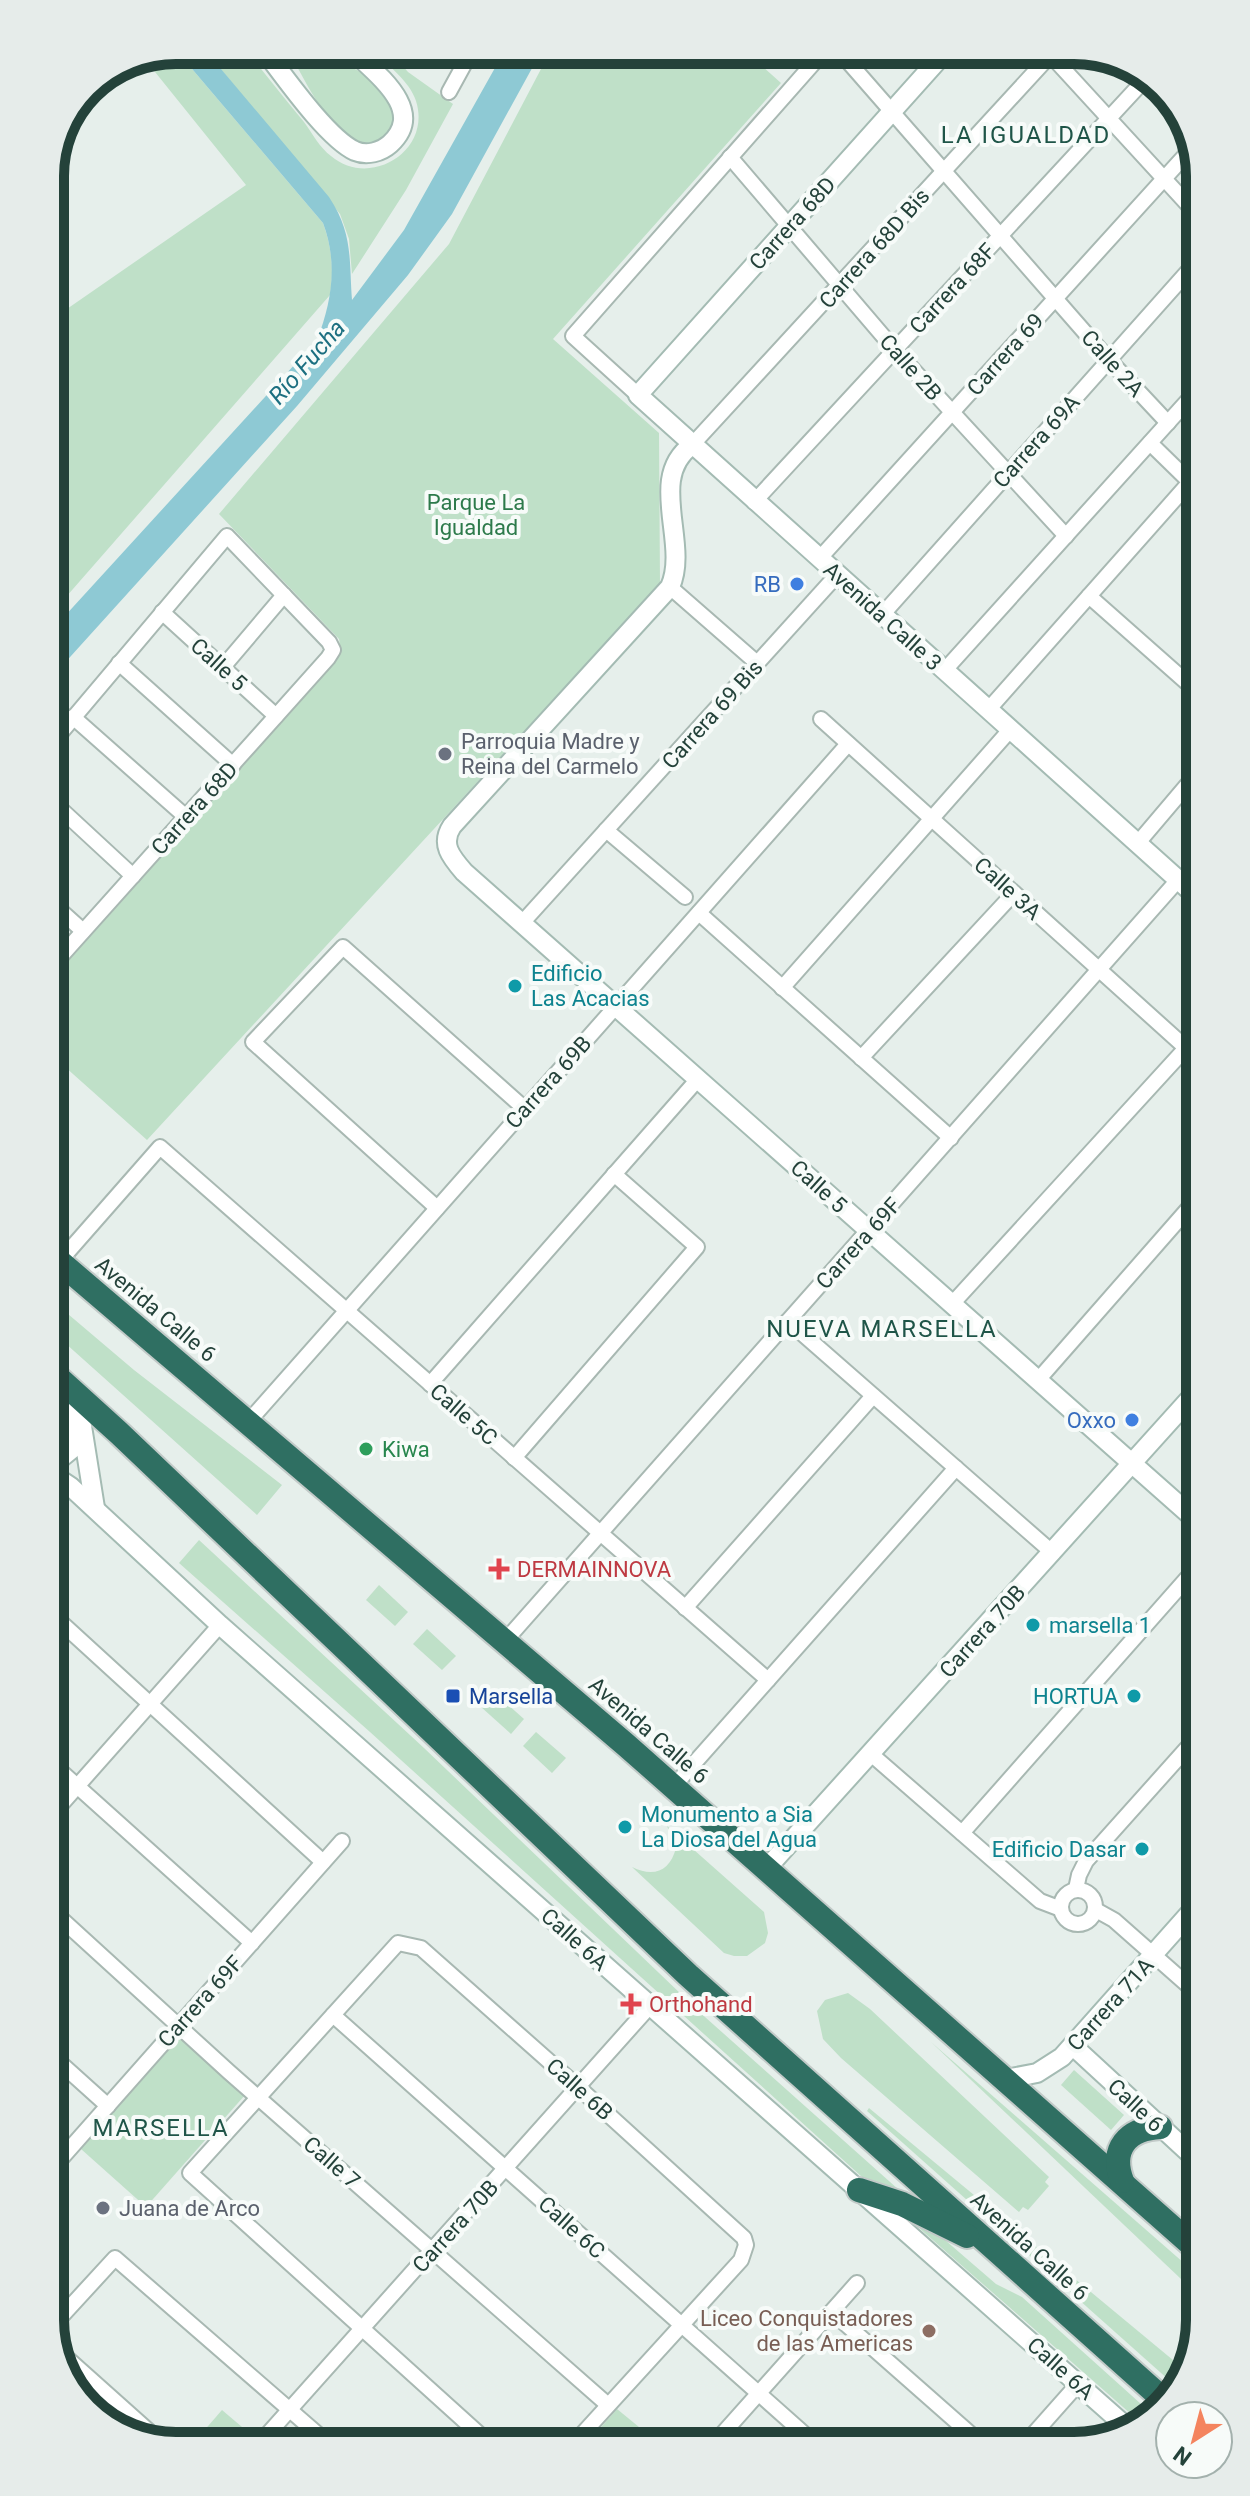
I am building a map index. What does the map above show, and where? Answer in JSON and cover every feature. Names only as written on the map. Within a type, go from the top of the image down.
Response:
[{"type":"highway","name":"Avenida Calle 6","points":[[64,1266],[674,1786],[1186,2239]]},
{"type":"highway","name":"Avenida Calle 6","points":[[64,1383],[688,1975],[1158,2394]]},
{"type":"highway","points":[[66,1407],[119,1433]]},
{"type":"highway","points":[[1122,2181],[1118,2164],[1121,2147],[1137,2131],[1160,2127]]},
{"type":"highway","points":[[859,2190],[919,2212],[996,2251]]},
{"type":"street","points":[[275,64],[322,121],[356,151],[368,154],[388,146],[399,133],[404,120],[403,108],[396,95],[367,64]]},
{"type":"street","points":[[285,64],[322,121]]},
{"type":"street","points":[[361,64],[376,73]]},
{"type":"street","points":[[449,92],[464,64]]},
{"type":"street","points":[[730,157],[813,64]]},
{"type":"street","name":"Calle 2A","points":[[850,64],[1109,360],[1168,423]]},
{"type":"street","name":"Carrera 68D","points":[[638,395],[934,64]]},
{"type":"street","name":"Carrera 68D Bis","points":[[692,445],[1039,64]]},
{"type":"street","points":[[1061,64],[1186,203]]},
{"type":"street","name":"Carrera 68F","points":[[754,502],[1139,86]]},
{"type":"street","name":"Calle 2B","points":[[730,157],[895,350],[1066,536]]},
{"type":"street","name":"Avenida Calle 3","points":[[730,157],[573,336],[754,502],[1186,887]]},
{"type":"street","name":"Carrera 69","points":[[819,559],[1184,157]]},
{"type":"street","name":"Carrera 69A","points":[[882,615],[1186,274]]},
{"type":"street","points":[[944,671],[1186,403]]},
{"type":"street","points":[[1150,443],[1186,478]]},
{"type":"street","points":[[692,445],[681,453],[672,469],[675,569],[670,587],[757,663]]},
{"type":"street","points":[[988,710],[1186,489]]},
{"type":"street","points":[[64,728],[227,536],[284,595],[223,667]]},
{"type":"street","name":"Carrera 69 Bis","points":[[522,923],[837,575]]},
{"type":"street","name":"Calle 5","points":[[670,587],[452,826],[446,835],[447,848],[464,872],[1186,1511]]},
{"type":"street","name":"Carrera 68D","points":[[64,953],[333,650],[284,595]]},
{"type":"street","points":[[1089,596],[1186,682]]},
{"type":"street","name":"Calle 5","points":[[162,612],[276,716]]},
{"type":"street","points":[[119,663],[233,765]]},
{"type":"street","points":[[73,717],[186,817]]},
{"type":"street","name":"Calle 3A","points":[[821,719],[1186,1048]]},
{"type":"street","points":[[782,988],[1010,730]]},
{"type":"street","name":"Carrera 69B","points":[[249,1421],[848,744]]},
{"type":"street","points":[[1137,844],[1186,786]]},
{"type":"street","points":[[64,812],[133,876]]},
{"type":"street","points":[[606,830],[685,897]]},
{"type":"street","name":"Carrera 69F","points":[[505,1641],[1178,880]]},
{"type":"street","points":[[861,1058],[1014,893]]},
{"type":"street","points":[[699,913],[951,1138]]},
{"type":"street","points":[[64,914],[83,931]]},
{"type":"street","points":[[437,1208],[253,1042],[343,947],[525,1109]]},
{"type":"street","points":[[952,1304],[1186,1056]]},
{"type":"street","points":[[430,1384],[698,1079]]},
{"type":"street","name":"Calle 5C","points":[[64,1252],[160,1147],[768,1680]]},
{"type":"street","points":[[514,1458],[697,1247],[614,1174]]},
{"type":"street","points":[[1038,1380],[1186,1211]]},
{"type":"street","points":[[788,1321],[1053,1553]]},
{"type":"street","points":[[685,1608],[873,1396]]},
{"type":"street","name":"Carrera 70B","points":[[767,1868],[1186,1403]]},
{"type":"street","points":[[64,1456],[74,1443],[66,1407]]},
{"type":"street","points":[[66,1407],[83,1427],[95,1508]]},
{"type":"street","points":[[674,1786],[956,1468]]},
{"type":"street","points":[[64,1483],[95,1508]]},
{"type":"street","name":"Calle 6A","points":[[95,1508],[220,1625],[1120,2421]]},
{"type":"street","points":[[962,1833],[1186,1579]]},
{"type":"street","points":[[64,1625],[323,1862]]},
{"type":"street","points":[[64,1801],[220,1625]]},
{"type":"street","points":[[1076,1889],[1086,1861],[1186,1749]]},
{"type":"street","points":[[871,1754],[1040,1901],[1061,1909],[1066,1919],[1076,1924],[1091,1919],[1096,1910]]},
{"type":"street","points":[[64,1774],[252,1943]]},
{"type":"street","name":"Carrera 69F","points":[[64,2155],[342,1841]]},
{"type":"street","points":[[1061,1909],[1066,1894],[1076,1889],[1091,1894],[1096,1910],[1114,1920],[1186,1984]]},
{"type":"street","name":"Carrera 71A","points":[[1006,2079],[1026,2077],[1044,2070],[1073,2046],[1186,1918]]},
{"type":"street","name":"Calle 7","points":[[64,1921],[259,2098],[608,2405]]},
{"type":"street","name":"Calle 6B","points":[[333,2015],[398,1943],[421,1948],[578,2087],[744,2238],[745,2253],[681,2325]]},
{"type":"street","name":"Carrera 70B","points":[[270,2432],[650,2006]]},
{"type":"street","points":[[333,2015],[190,2173],[477,2432]]},
{"type":"street","name":"Calle 6C","points":[[333,2015],[802,2432]]},
{"type":"street","name":"Calle 6","points":[[1073,2046],[1186,2150]]},
{"type":"street","points":[[64,2066],[108,2106]]},
{"type":"street","points":[[64,2314],[115,2258],[316,2432]]},
{"type":"street","points":[[724,2432],[857,2283]]},
{"type":"street","points":[[832,2312],[968,2432]]},
{"type":"street","points":[[584,2432],[681,2325]]},
{"type":"street","points":[[74,2365],[142,2426]]},
{"type":"street","points":[[82,2373],[88,2389]]},
{"type":"street","points":[[1035,2432],[1078,2384]]},
{"type":"green space","points":[[188,64],[323,223],[331,259],[330,295],[64,599],[64,311],[246,185],[151,67]]},
{"type":"green space","points":[[217,64],[257,64],[323,149],[347,165],[363,168],[394,160],[415,135],[419,119],[413,94],[386,64],[401,64],[453,104],[406,190],[352,274],[349,239],[340,214]]},
{"type":"green space","points":[[296,64],[346,64],[371,78],[393,103],[395,130],[372,147],[343,131],[312,94]]},
{"type":"green space","name":"Parque La Igualdad","points":[[544,64],[760,64],[781,83],[553,339],[659,433],[660,584],[147,1140],[64,1066],[64,966],[334,663],[339,639],[219,514],[449,244]]},
{"type":"green space","points":[[64,1311],[134,1370],[282,1485],[257,1515],[64,1342]]},
{"type":"green space","points":[[199,1540],[424,1748],[705,2017],[908,2198],[872,2186],[179,1563]]},
{"type":"green space","points":[[379,1585],[408,1612],[395,1626],[366,1600]]},
{"type":"green space","points":[[427,1629],[456,1656],[442,1670],[413,1644]]},
{"type":"green space","points":[[495,1693],[524,1719],[511,1734],[481,1707]]},
{"type":"green space","points":[[536,1732],[566,1758],[552,1773],[523,1746]]},
{"type":"green space","points":[[667,1826],[764,1912],[768,1933],[765,1943],[747,1956],[724,1953],[632,1867],[654,1872],[670,1862],[676,1848]]},
{"type":"green space","points":[[848,1993],[870,2009],[1049,2177],[1045,2182],[1049,2186],[1028,2210],[1023,2207],[1019,2212],[823,2039],[817,2011],[825,2000]]},
{"type":"green space","points":[[180,2037],[245,2095],[146,2207],[81,2149]]},
{"type":"green space","points":[[931,2042],[1186,2265],[1186,2284]]},
{"type":"green space","points":[[1074,2070],[1124,2115],[1111,2130],[1061,2085]]},
{"type":"green space","points":[[869,2108],[1176,2363],[1168,2380],[867,2111]]},
{"type":"green space","points":[[902,2213],[923,2221],[996,2284],[1022,2297],[1144,2407],[1132,2415]]},
{"type":"green space","points":[[617,2409],[645,2432],[597,2432]]},
{"type":"green space","points":[[222,2410],[242,2427],[238,2432],[203,2432]]},
{"type":"water","name":"Río Fucha","points":[[188,64],[217,64],[329,197],[346,235],[352,300],[404,230],[497,64],[534,64],[452,214],[408,275],[297,406],[64,664],[64,617],[317,340],[326,311],[332,267],[323,223]]},
{"type":"place","name":"RB","points":[[797,584]]},
{"type":"place","name":"Parroquia Madre y Reina del Carmelo","points":[[445,754]]},
{"type":"place","name":"Edificio Las Acacias","points":[[515,986]]},
{"type":"place","name":"Oxxo","points":[[1132,1420]]},
{"type":"place","name":"Kiwa","points":[[366,1449]]},
{"type":"place","name":"DERMAINNOVA","points":[[499,1569]]},
{"type":"place","name":"marsella 1","points":[[1033,1625]]},
{"type":"place","name":"Marsella","points":[[453,1696]]},
{"type":"place","name":"HORTUA","points":[[1134,1696]]},
{"type":"place","name":"Monumento a Sia La Diosa del Agua","points":[[625,1827]]},
{"type":"place","name":"Edificio Dasar","points":[[1142,1849]]},
{"type":"place","name":"Orthohand","points":[[631,2004]]},
{"type":"place","name":"Juana de Arco","points":[[103,2208]]},
{"type":"place","name":"Liceo Conquistadores de las Americas","points":[[929,2331]]},
{"type":"district","name":"LA IGUALDAD","points":[[1026,135]]},
{"type":"district","name":"NUEVA MARSELLA","points":[[882,1329]]},
{"type":"district","name":"MARSELLA","points":[[161,2128]]}]
